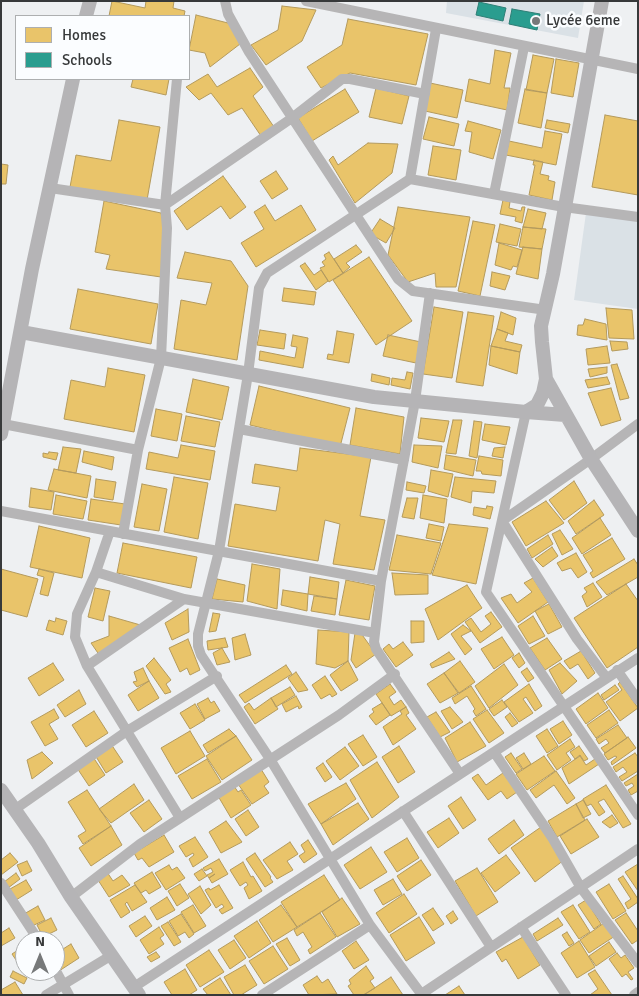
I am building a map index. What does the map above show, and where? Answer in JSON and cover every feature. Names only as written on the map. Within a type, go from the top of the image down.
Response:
[{"type":"street","points":[[86,15],[90,1]]},
{"type":"street","points":[[225,1],[228,14],[249,52],[398,280],[413,291],[546,310]]},
{"type":"street","points":[[306,1],[524,47],[638,68]]},
{"type":"street","points":[[602,1],[546,310],[541,326],[546,379],[543,393],[536,406],[526,412],[486,592],[638,815]]},
{"type":"street","points":[[410,179],[436,29]]},
{"type":"street","points":[[494,194],[524,47]]},
{"type":"street","points":[[50,188],[165,205],[292,118],[342,79],[425,94]]},
{"type":"street","points":[[73,80],[21,332],[7,377],[2,429],[138,450]]},
{"type":"street","points":[[124,534],[138,450],[161,358],[167,228],[165,205],[177,80]]},
{"type":"street","points":[[638,217],[564,207],[410,179],[267,273],[259,288],[248,374],[219,551],[198,634],[198,646],[201,655],[217,676],[270,758],[370,925],[421,994],[638,849]]},
{"type":"street","points":[[430,293],[415,401],[381,581],[374,642],[376,649],[395,674],[460,774]]},
{"type":"street","points":[[21,332],[374,397],[565,415]]},
{"type":"street","points":[[546,379],[565,415],[638,530]]},
{"type":"street","points":[[502,521],[592,459],[638,424]]},
{"type":"street","points":[[239,429],[404,460]]},
{"type":"street","points":[[1,511],[381,581]]},
{"type":"street","points":[[502,521],[577,639],[606,677]]},
{"type":"street","points":[[110,531],[96,572],[77,614],[74,637],[87,666],[180,818]]},
{"type":"street","points":[[96,572],[184,599],[375,633]]},
{"type":"street","points":[[87,666],[184,599]]},
{"type":"street","points":[[2,793],[38,843],[70,897],[137,991],[564,704],[638,658]]},
{"type":"street","points":[[617,670],[638,700]]},
{"type":"street","points":[[70,897],[140,844],[339,715],[395,674]]},
{"type":"street","points":[[14,810],[127,731],[217,676]]},
{"type":"street","points":[[494,752],[553,839],[582,888],[638,963]]},
{"type":"street","points":[[403,812],[491,947]]},
{"type":"street","points":[[1,883],[32,931]]},
{"type":"street","points":[[262,995],[370,925]]},
{"type":"street","points":[[521,927],[566,995]]},
{"type":"street","points":[[46,995],[112,955]]},
{"type":"street","points":[[62,981],[69,995]]},
{"type":"street","points":[[634,995],[638,992]]},
{"type":"shaded area","name":"Lycée 6eme","points":[[447,1],[584,1],[578,38],[446,13]]},
{"type":"shaded area","points":[[586,213],[638,220],[638,309],[574,300]]},
{"type":"building: Homes","points":[[112,1],[145,8],[146,1],[174,1],[173,8],[185,11],[184,15],[109,15]]},
{"type":"building: Homes","points":[[282,6],[316,10],[302,41],[266,65],[251,45],[278,30]]},
{"type":"building: Homes","points":[[196,15],[232,24],[240,44],[210,67],[205,53],[190,50]]},
{"type":"building: Homes","points":[[348,19],[428,34],[416,85],[350,73],[321,88],[307,67],[342,45]]},
{"type":"building: Homes","points":[[495,50],[511,53],[504,88],[510,88],[507,110],[465,101],[469,79],[490,84]]},
{"type":"building: Homes","points":[[533,55],[554,59],[547,93],[526,90]]},
{"type":"building: Homes","points":[[556,59],[579,63],[573,97],[551,93]]},
{"type":"building: Homes","points":[[250,68],[263,87],[253,96],[274,127],[261,136],[242,108],[228,115],[211,93],[199,100],[186,87],[208,74],[217,87]]},
{"type":"building: Homes","points":[[133,80],[169,80],[166,95],[131,87]]},
{"type":"building: Homes","points":[[430,83],[463,90],[457,118],[425,111]]},
{"type":"building: Homes","points":[[376,88],[409,96],[402,124],[369,117]]},
{"type":"building: Homes","points":[[345,89],[359,112],[312,141],[298,118]]},
{"type":"building: Homes","points":[[525,89],[547,93],[541,128],[518,123]]},
{"type":"building: Homes","points":[[605,115],[638,121],[638,195],[592,187]]},
{"type":"building: Homes","points":[[429,117],[459,124],[454,146],[423,139]]},
{"type":"building: Homes","points":[[119,120],[160,127],[147,200],[70,187],[76,155],[111,161]]},
{"type":"building: Homes","points":[[547,120],[570,124],[568,133],[545,128]]},
{"type":"building: Homes","points":[[468,121],[501,130],[493,159],[469,152],[472,132],[465,131]]},
{"type":"building: Homes","points":[[545,131],[562,134],[556,165],[506,155],[509,141],[542,148]]},
{"type":"building: Homes","points":[[368,143],[398,144],[392,173],[355,203],[329,160],[333,156],[338,165]]},
{"type":"building: Homes","points":[[433,146],[461,150],[456,180],[428,175]]},
{"type":"building: Homes","points":[[534,160],[543,162],[540,174],[549,176],[548,180],[555,182],[552,200],[529,195],[535,165],[533,165]]},
{"type":"building: Homes","points":[[1,164],[8,165],[6,184],[1,184]]},
{"type":"building: Homes","points":[[276,171],[288,189],[272,199],[260,181]]},
{"type":"building: Homes","points":[[223,176],[246,207],[230,219],[221,206],[187,230],[174,211]]},
{"type":"building: Homes","points":[[503,200],[510,202],[509,208],[521,211],[522,207],[525,207],[522,223],[515,221],[516,217],[500,214]]},
{"type":"building: Homes","points":[[104,201],[161,213],[166,231],[161,277],[106,269],[110,255],[95,252]]},
{"type":"building: Homes","points":[[265,205],[275,221],[301,205],[316,230],[256,267],[241,243],[264,229],[254,212]]},
{"type":"building: Homes","points":[[398,207],[470,217],[456,287],[436,287],[435,273],[408,282],[388,255]]},
{"type":"building: Homes","points":[[528,209],[546,213],[542,229],[523,227]]},
{"type":"building: Homes","points":[[380,219],[395,228],[386,243],[370,234]]},
{"type":"building: Homes","points":[[473,221],[495,225],[480,296],[458,291]]},
{"type":"building: Homes","points":[[500,224],[521,229],[517,246],[496,242]]},
{"type":"building: Homes","points":[[523,227],[546,229],[542,249],[519,247]]},
{"type":"building: Homes","points":[[499,243],[522,250],[517,267],[513,266],[511,270],[495,265]]},
{"type":"building: Homes","points":[[356,245],[362,252],[346,263],[350,267],[343,273],[334,259]]},
{"type":"building: Homes","points":[[523,247],[542,249],[538,279],[516,274]]},
{"type":"building: Homes","points":[[185,252],[231,261],[248,286],[237,360],[174,349],[181,300],[206,305],[212,283],[177,278]]},
{"type":"building: Homes","points":[[329,252],[343,273],[329,282],[320,268],[325,266],[322,262],[326,259],[324,255]]},
{"type":"building: Homes","points":[[369,257],[412,321],[376,345],[333,280]]},
{"type":"building: Homes","points":[[305,263],[314,275],[321,270],[328,281],[316,290],[300,266]]},
{"type":"building: Homes","points":[[492,272],[510,276],[505,290],[490,286]]},
{"type":"building: Homes","points":[[284,288],[316,292],[314,305],[282,301]]},
{"type":"building: Homes","points":[[78,289],[158,304],[151,344],[70,329]]},
{"type":"building: Homes","points":[[434,307],[463,312],[452,378],[423,374]]},
{"type":"building: Homes","points":[[606,308],[632,310],[634,339],[609,338]]},
{"type":"building: Homes","points":[[468,312],[494,316],[483,386],[456,382]]},
{"type":"building: Homes","points":[[501,312],[516,318],[513,335],[497,329]]},
{"type":"building: Homes","points":[[585,319],[606,324],[607,340],[577,335],[578,325],[583,325]]},
{"type":"building: Homes","points":[[497,329],[508,333],[505,341],[522,345],[520,352],[491,346]]},
{"type":"building: Homes","points":[[260,330],[286,334],[284,349],[257,345]]},
{"type":"building: Homes","points":[[337,331],[354,334],[349,363],[327,359],[328,354],[333,355]]},
{"type":"building: Homes","points":[[293,335],[308,338],[303,368],[259,360],[260,351],[295,358],[297,347],[291,346]]},
{"type":"building: Homes","points":[[388,335],[421,342],[416,363],[383,356]]},
{"type":"building: Homes","points":[[610,341],[627,342],[628,349],[612,351]]},
{"type":"building: Homes","points":[[491,346],[520,352],[517,374],[489,365]]},
{"type":"building: Homes","points":[[607,346],[610,363],[588,365],[586,349]]},
{"type":"building: Homes","points":[[617,364],[629,398],[620,400],[611,365]]},
{"type":"building: Homes","points":[[607,367],[607,373],[590,377],[588,369]]},
{"type":"building: Homes","points":[[108,368],[145,375],[134,432],[64,419],[71,380],[105,387]]},
{"type":"building: Homes","points":[[407,372],[413,373],[410,389],[391,385],[392,378],[405,380]]},
{"type":"building: Homes","points":[[372,374],[390,378],[389,385],[371,381]]},
{"type":"building: Homes","points":[[607,377],[610,384],[588,388],[585,380]]},
{"type":"building: Homes","points":[[193,379],[229,387],[222,420],[186,412]]},
{"type":"building: Homes","points":[[259,386],[350,408],[340,447],[250,425]]},
{"type":"building: Homes","points":[[611,388],[621,420],[601,426],[588,393]]},
{"type":"building: Homes","points":[[356,408],[404,417],[400,454],[350,445]]},
{"type":"building: Homes","points":[[156,409],[182,414],[177,441],[151,436]]},
{"type":"building: Homes","points":[[186,416],[220,422],[215,447],[181,441]]},
{"type":"building: Homes","points":[[421,418],[449,421],[444,442],[418,438]]},
{"type":"building: Homes","points":[[453,420],[462,420],[456,454],[446,453]]},
{"type":"building: Homes","points":[[474,421],[482,422],[477,458],[469,456]]},
{"type":"building: Homes","points":[[485,424],[510,427],[506,445],[482,440]]},
{"type":"building: Homes","points":[[181,445],[215,451],[210,480],[146,469],[149,452],[178,458]]},
{"type":"building: Homes","points":[[414,445],[442,446],[438,468],[412,462]]},
{"type":"building: Homes","points":[[63,447],[81,449],[76,473],[58,470]]},
{"type":"building: Homes","points":[[505,447],[503,458],[492,456],[494,448]]},
{"type":"building: Homes","points":[[300,448],[371,457],[360,516],[385,520],[374,570],[333,564],[340,524],[325,520],[318,561],[228,546],[235,504],[276,511],[280,487],[252,483],[255,464],[297,471]]},
{"type":"building: Homes","points":[[84,451],[114,457],[112,470],[82,462]]},
{"type":"building: Homes","points":[[49,452],[58,453],[56,460],[43,457],[43,453],[48,454]]},
{"type":"building: Homes","points":[[446,455],[476,460],[473,476],[444,469]]},
{"type":"building: Homes","points":[[479,456],[503,460],[501,476],[482,474],[481,471],[476,471]]},
{"type":"building: Homes","points":[[54,469],[91,476],[87,498],[48,490]]},
{"type":"building: Homes","points":[[431,470],[453,474],[448,497],[428,491]]},
{"type":"building: Homes","points":[[174,477],[208,483],[198,539],[164,532]]},
{"type":"building: Homes","points":[[455,477],[496,481],[494,493],[472,491],[471,503],[451,497]]},
{"type":"building: Homes","points":[[96,479],[116,482],[113,500],[94,497]]},
{"type":"building: Homes","points":[[574,481],[587,503],[564,520],[549,500]]},
{"type":"building: Homes","points":[[407,482],[426,486],[424,493],[406,490]]},
{"type":"building: Homes","points":[[142,484],[167,489],[159,531],[134,527]]},
{"type":"building: Homes","points":[[31,488],[54,492],[51,510],[29,507]]},
{"type":"building: Homes","points":[[56,495],[87,501],[83,519],[53,514]]},
{"type":"building: Homes","points":[[423,495],[447,499],[444,523],[420,518]]},
{"type":"building: Homes","points":[[407,498],[418,498],[414,519],[402,517]]},
{"type":"building: Homes","points":[[91,499],[125,504],[121,525],[88,520]]},
{"type":"building: Homes","points":[[594,500],[604,515],[576,534],[568,521]]},
{"type":"building: Homes","points":[[546,501],[564,523],[526,546],[512,522]]},
{"type":"building: Homes","points":[[487,506],[493,507],[490,519],[473,515],[474,507],[486,509]]},
{"type":"building: Homes","points":[[600,518],[611,535],[582,554],[572,538]]},
{"type":"building: Homes","points":[[429,524],[444,527],[441,541],[426,538]]},
{"type":"building: Homes","points":[[449,524],[488,528],[476,584],[432,575]]},
{"type":"building: Homes","points":[[39,526],[90,538],[82,578],[30,567]]},
{"type":"building: Homes","points":[[560,530],[573,549],[562,555],[552,534]]},
{"type":"building: Homes","points":[[397,535],[441,543],[431,574],[389,570]]},
{"type":"building: Homes","points":[[548,535],[553,544],[532,558],[527,549]]},
{"type":"building: Homes","points":[[612,538],[625,559],[593,578],[590,573],[593,571],[583,555]]},
{"type":"building: Homes","points":[[123,543],[197,557],[191,588],[117,573]]},
{"type":"building: Homes","points":[[552,547],[558,556],[543,567],[535,559]]},
{"type":"building: Homes","points":[[576,553],[587,572],[578,578],[571,568],[562,571],[557,563]]},
{"type":"building: Homes","points":[[634,559],[638,565],[638,577],[607,595],[596,582]]},
{"type":"building: Homes","points":[[252,564],[280,569],[277,609],[247,601]]},
{"type":"building: Homes","points":[[1,569],[38,579],[27,617],[1,610]]},
{"type":"building: Homes","points":[[39,569],[54,573],[48,596],[40,594],[44,577],[37,575]]},
{"type":"building: Homes","points":[[392,573],[428,575],[428,594],[395,595]]},
{"type":"building: Homes","points":[[310,577],[339,582],[337,599],[308,594]]},
{"type":"building: Homes","points":[[533,578],[548,602],[518,623],[501,598],[511,594],[517,603],[532,592],[524,583]]},
{"type":"building: Homes","points":[[217,579],[245,585],[243,602],[212,599]]},
{"type":"building: Homes","points":[[346,580],[375,586],[369,620],[339,615]]},
{"type":"building: Homes","points":[[593,583],[602,597],[587,607],[582,596],[587,592],[584,588]]},
{"type":"building: Homes","points":[[626,584],[638,601],[638,647],[607,668],[574,618]]},
{"type":"building: Homes","points":[[467,585],[482,608],[438,640],[425,609]]},
{"type":"building: Homes","points":[[95,588],[110,591],[103,621],[88,617]]},
{"type":"building: Homes","points":[[283,590],[308,594],[307,611],[281,605]]},
{"type":"building: Homes","points":[[314,596],[337,599],[335,615],[311,611]]},
{"type":"building: Homes","points":[[549,604],[562,627],[548,634],[535,611]]},
{"type":"building: Homes","points":[[188,609],[189,632],[172,640],[165,623]]},
{"type":"building: Homes","points":[[491,612],[502,627],[480,643],[465,622],[471,618],[481,632],[491,624],[485,616]]},
{"type":"building: Homes","points":[[213,613],[220,614],[216,631],[209,632]]},
{"type":"building: Homes","points":[[109,616],[144,626],[100,656],[91,643],[109,636]]},
{"type":"building: Homes","points":[[533,616],[545,636],[529,644],[518,626]]},
{"type":"building: Homes","points":[[56,618],[67,621],[63,635],[46,630],[49,620],[55,622]]},
{"type":"building: Homes","points":[[411,621],[424,621],[424,642],[411,643]]},
{"type":"building: Homes","points":[[463,625],[471,631],[461,636],[472,649],[465,655],[451,634]]},
{"type":"building: Homes","points":[[318,630],[349,632],[348,661],[335,668],[316,664]]},
{"type":"building: Homes","points":[[360,632],[376,654],[356,668],[351,660],[355,633]]},
{"type":"building: Homes","points":[[245,634],[251,655],[235,660],[232,638]]},
{"type":"building: Homes","points":[[502,637],[514,655],[494,669],[481,649]]},
{"type":"building: Homes","points":[[225,638],[228,647],[208,650],[207,641]]},
{"type":"building: Homes","points":[[547,638],[562,659],[545,670],[530,648]]},
{"type":"building: Homes","points":[[188,639],[200,670],[190,675],[187,668],[180,672],[169,648]]},
{"type":"building: Homes","points":[[403,642],[413,655],[396,667],[383,649],[389,644],[393,649]]},
{"type":"building: Homes","points":[[222,648],[230,662],[217,665],[213,653]]},
{"type":"building: Homes","points":[[581,651],[595,673],[588,679],[578,664],[570,669],[564,661]]},
{"type":"building: Homes","points":[[449,652],[455,659],[432,668],[430,664]]},
{"type":"building: Homes","points":[[519,653],[525,663],[519,668],[512,658]]},
{"type":"building: Homes","points":[[154,658],[171,680],[166,684],[171,692],[165,694],[146,666]]},
{"type":"building: Homes","points":[[348,661],[358,680],[341,691],[330,675]]},
{"type":"building: Homes","points":[[460,661],[475,682],[459,693],[444,673]]},
{"type":"building: Homes","points":[[53,663],[64,680],[39,696],[28,678]]},
{"type":"building: Homes","points":[[560,663],[577,681],[562,694],[549,670]]},
{"type":"building: Homes","points":[[504,664],[518,685],[489,708],[475,686]]},
{"type":"building: Homes","points":[[286,665],[292,674],[245,703],[239,695]]},
{"type":"building: Homes","points":[[143,668],[149,681],[137,687],[133,682],[137,681],[134,672]]},
{"type":"building: Homes","points":[[527,668],[534,678],[528,682],[521,672]]},
{"type":"building: Homes","points":[[296,672],[308,690],[298,692],[288,678]]},
{"type":"building: Homes","points":[[444,673],[458,693],[440,703],[427,684]]},
{"type":"building: Homes","points":[[325,676],[337,694],[332,697],[330,694],[321,699],[312,685]]},
{"type":"building: Homes","points":[[149,681],[159,698],[138,711],[128,695]]},
{"type":"building: Homes","points":[[620,682],[638,708],[620,721],[606,702],[622,690],[618,684]]},
{"type":"building: Homes","points":[[390,684],[396,692],[389,697],[394,705],[401,700],[406,707],[391,716],[376,694]]},
{"type":"building: Homes","points":[[529,684],[542,706],[535,711],[526,697],[523,699],[533,713],[519,722],[504,702]]},
{"type":"building: Homes","points":[[615,685],[619,690],[604,700],[601,695]]},
{"type":"building: Homes","points":[[471,686],[486,709],[476,716],[473,711],[475,709],[467,696],[455,704],[452,698]]},
{"type":"building: Homes","points":[[290,687],[295,695],[276,707],[271,698]]},
{"type":"building: Homes","points":[[79,690],[86,704],[65,717],[57,705]]},
{"type":"building: Homes","points":[[598,693],[608,708],[586,724],[576,709]]},
{"type":"building: Homes","points":[[296,696],[302,707],[299,709],[298,706],[286,712],[282,704]]},
{"type":"building: Homes","points":[[208,698],[211,703],[214,701],[220,711],[205,719],[197,704]]},
{"type":"building: Homes","points":[[271,698],[278,709],[255,724],[244,707],[249,703],[254,710]]},
{"type":"building: Homes","points":[[502,700],[507,707],[494,716],[489,709]]},
{"type":"building: Homes","points":[[382,703],[390,715],[376,725],[369,716],[374,712],[372,709]]},
{"type":"building: Homes","points":[[195,704],[205,720],[190,729],[180,713]]},
{"type":"building: Homes","points":[[406,707],[409,713],[406,715],[416,729],[393,745],[383,727],[402,714],[400,711]]},
{"type":"building: Homes","points":[[450,707],[463,722],[452,729],[441,711]]},
{"type":"building: Homes","points":[[54,709],[59,718],[49,724],[58,739],[45,746],[31,722]]},
{"type":"building: Homes","points":[[487,710],[504,733],[489,743],[473,719]]},
{"type":"building: Homes","points":[[609,710],[618,723],[596,738],[587,725]]},
{"type":"building: Homes","points":[[94,711],[108,733],[86,747],[72,725]]},
{"type":"building: Homes","points":[[436,712],[450,732],[440,737],[427,717]]},
{"type":"building: Homes","points":[[510,713],[518,723],[512,727],[505,717]]},
{"type":"building: Homes","points":[[563,721],[572,735],[559,744],[550,729]]},
{"type":"building: Homes","points":[[470,722],[486,746],[457,762],[445,738]]},
{"type":"building: Homes","points":[[618,725],[627,738],[605,753],[601,748],[609,743],[606,739],[599,744],[596,739]]},
{"type":"building: Homes","points":[[229,729],[236,736],[208,753],[203,745]]},
{"type":"building: Homes","points":[[547,729],[558,746],[547,753],[536,736]]},
{"type":"building: Homes","points":[[190,731],[205,756],[176,774],[161,748]]},
{"type":"building: Homes","points":[[363,735],[377,757],[363,766],[348,744]]},
{"type":"building: Homes","points":[[236,736],[252,760],[222,780],[206,756]]},
{"type":"building: Homes","points":[[628,737],[636,748],[612,765],[611,762],[617,757],[615,756],[608,760],[604,754]]},
{"type":"building: Homes","points":[[570,739],[575,747],[566,753],[571,760],[557,770],[547,755]]},
{"type":"building: Homes","points":[[111,744],[123,762],[106,773],[95,755]]},
{"type":"building: Homes","points":[[399,746],[415,772],[398,783],[382,757]]},
{"type":"building: Homes","points":[[579,746],[588,759],[584,761],[580,755],[575,759],[570,752]]},
{"type":"building: Homes","points":[[345,747],[359,766],[340,780],[326,761]]},
{"type":"building: Homes","points":[[42,752],[53,763],[32,779],[27,760]]},
{"type":"building: Homes","points":[[511,753],[522,769],[516,773],[505,757]]},
{"type":"building: Homes","points":[[524,753],[531,764],[523,769],[516,758]]},
{"type":"building: Homes","points":[[635,753],[638,757],[638,771],[622,781],[619,777],[627,772],[623,767],[616,772],[613,767]]},
{"type":"building: Homes","points":[[544,756],[555,771],[527,790],[516,774]]},
{"type":"building: Homes","points":[[580,756],[586,765],[595,759],[599,764],[569,784],[562,768]]},
{"type":"building: Homes","points":[[93,757],[105,775],[89,786],[77,768]]},
{"type":"building: Homes","points":[[207,759],[221,782],[192,799],[178,776]]},
{"type":"building: Homes","points":[[377,762],[399,797],[372,818],[350,780]]},
{"type":"building: Homes","points":[[323,763],[332,777],[325,782],[316,768]]},
{"type":"building: Homes","points":[[261,769],[269,782],[264,786],[269,793],[252,804],[238,784]]},
{"type":"building: Homes","points":[[556,771],[575,798],[567,804],[554,785],[536,798],[530,790]]},
{"type":"building: Homes","points":[[503,773],[517,792],[507,799],[501,791],[488,800],[472,778],[478,774],[486,785]]},
{"type":"building: Homes","points":[[638,774],[638,791],[631,795],[628,790],[634,786],[632,783],[626,786],[624,783]]},
{"type":"building: Homes","points":[[346,783],[356,799],[321,824],[308,804]]},
{"type":"building: Homes","points":[[134,784],[144,800],[111,823],[99,809]]},
{"type":"building: Homes","points":[[606,785],[631,824],[623,828],[604,799],[598,802],[605,812],[599,816],[591,804],[587,806],[583,799]]},
{"type":"building: Homes","points":[[234,786],[238,792],[241,790],[251,805],[231,818],[218,796]]},
{"type":"building: Homes","points":[[87,790],[111,826],[83,844],[78,836],[86,831],[68,802]]},
{"type":"building: Homes","points":[[461,797],[476,820],[463,829],[448,806]]},
{"type":"building: Homes","points":[[149,800],[162,819],[144,832],[130,813]]},
{"type":"building: Homes","points":[[583,800],[591,814],[583,818],[576,804]]},
{"type":"building: Homes","points":[[358,803],[369,819],[333,845],[321,824]]},
{"type":"building: Homes","points":[[576,804],[585,820],[557,837],[548,821]]},
{"type":"building: Homes","points":[[248,810],[259,827],[246,836],[235,819]]},
{"type":"building: Homes","points":[[612,815],[618,823],[610,828],[602,822]]},
{"type":"building: Homes","points":[[449,818],[459,833],[438,848],[427,832]]},
{"type":"building: Homes","points":[[587,819],[599,837],[571,854],[560,836]]},
{"type":"building: Homes","points":[[514,820],[524,835],[499,854],[488,839]]},
{"type":"building: Homes","points":[[226,821],[242,842],[221,853],[209,832]]},
{"type":"building: Homes","points":[[111,826],[122,845],[91,866],[79,848]]},
{"type":"building: Homes","points":[[541,827],[564,860],[535,882],[511,848]]},
{"type":"building: Homes","points":[[164,835],[174,852],[149,867],[142,858],[138,860],[134,853]]},
{"type":"building: Homes","points":[[195,837],[208,857],[193,867],[189,859],[194,855],[193,853],[186,857],[179,846]]},
{"type":"building: Homes","points":[[407,838],[419,858],[397,872],[384,852]]},
{"type":"building: Homes","points":[[308,840],[317,854],[304,863],[299,856],[305,852],[301,845]]},
{"type":"building: Homes","points":[[290,842],[298,854],[287,861],[293,870],[277,879],[263,860]]},
{"type":"building: Homes","points":[[371,847],[387,872],[360,889],[344,865]]},
{"type":"building: Homes","points":[[10,853],[18,862],[1,875],[1,860]]},
{"type":"building: Homes","points":[[255,853],[273,882],[265,887],[246,859]]},
{"type":"building: Homes","points":[[506,855],[520,873],[495,892],[481,873]]},
{"type":"building: Homes","points":[[219,859],[228,874],[212,883],[207,875],[213,872],[211,868],[205,871],[203,868]]},
{"type":"building: Homes","points":[[421,860],[431,875],[407,891],[397,876]]},
{"type":"building: Homes","points":[[27,861],[32,871],[22,876],[17,865]]},
{"type":"building: Homes","points":[[243,862],[251,877],[253,876],[262,891],[249,899],[244,888],[248,885],[246,882],[240,886],[230,870]]},
{"type":"building: Homes","points":[[638,864],[638,891],[625,872]]},
{"type":"building: Homes","points":[[169,865],[172,870],[177,867],[185,878],[166,890],[155,873]]},
{"type":"building: Homes","points":[[477,868],[498,902],[476,916],[455,881]]},
{"type":"building: Homes","points":[[202,869],[207,876],[199,881],[194,874]]},
{"type":"building: Homes","points":[[107,872],[113,881],[122,875],[130,885],[109,897],[98,880]]},
{"type":"building: Homes","points":[[152,872],[161,887],[149,894],[146,890],[141,893],[134,883]]},
{"type":"building: Homes","points":[[16,873],[20,879],[8,888],[4,882]]},
{"type":"building: Homes","points":[[324,875],[340,900],[297,927],[281,902]]},
{"type":"building: Homes","points":[[623,876],[638,899],[638,902],[628,909],[625,903],[631,899],[618,879]]},
{"type":"building: Homes","points":[[393,879],[402,894],[383,905],[374,890]]},
{"type":"building: Homes","points":[[26,880],[32,890],[16,900],[10,889]]},
{"type":"building: Homes","points":[[180,884],[189,898],[177,906],[168,891]]},
{"type":"building: Homes","points":[[609,884],[626,911],[613,919],[596,892]]},
{"type":"building: Homes","points":[[135,885],[147,902],[132,911],[127,902],[125,904],[130,912],[121,918],[110,900]]},
{"type":"building: Homes","points":[[219,885],[233,908],[222,914],[219,910],[224,907],[222,904],[216,908],[205,890],[209,888],[210,890]]},
{"type":"building: Homes","points":[[200,886],[211,905],[201,914],[188,894]]},
{"type":"building: Homes","points":[[404,894],[417,914],[389,933],[376,913]]},
{"type":"building: Homes","points":[[167,897],[175,910],[157,920],[150,908]]},
{"type":"building: Homes","points":[[342,898],[360,924],[337,937],[322,912]]},
{"type":"building: Homes","points":[[586,900],[601,924],[594,929],[578,905]]},
{"type":"building: Homes","points":[[193,905],[206,926],[194,933],[181,912]]},
{"type":"building: Homes","points":[[281,905],[297,927],[273,942],[259,920]]},
{"type":"building: Homes","points":[[573,905],[590,932],[579,939],[561,912]]},
{"type":"building: Homes","points":[[38,906],[45,920],[32,926],[24,914]]},
{"type":"building: Homes","points":[[433,908],[444,924],[433,931],[422,915]]},
{"type":"building: Homes","points":[[453,911],[458,919],[451,924],[446,916]]},
{"type":"building: Homes","points":[[320,913],[336,937],[310,954],[308,950],[312,947],[303,932],[297,936],[294,930]]},
{"type":"building: Homes","points":[[626,913],[638,931],[638,940],[632,944],[615,920]]},
{"type":"building: Homes","points":[[181,914],[194,934],[189,938],[185,932],[178,936],[169,921]]},
{"type":"building: Homes","points":[[145,916],[152,926],[136,937],[129,926]]},
{"type":"building: Homes","points":[[419,917],[435,943],[406,961],[390,935]]},
{"type":"building: Homes","points":[[51,918],[57,930],[40,931],[37,925]]},
{"type":"building: Homes","points":[[558,918],[563,925],[537,941],[533,934]]},
{"type":"building: Homes","points":[[257,921],[271,943],[249,958],[234,936]]},
{"type":"building: Homes","points":[[168,922],[181,942],[174,946],[161,926]]},
{"type":"building: Homes","points":[[604,923],[615,936],[589,953],[580,940]]},
{"type":"building: Homes","points":[[159,927],[164,935],[160,938],[164,944],[149,954],[140,940]]},
{"type":"building: Homes","points":[[9,928],[15,938],[1,946],[1,933]]},
{"type":"building: Homes","points":[[567,932],[574,943],[569,946],[562,935]]},
{"type":"building: Homes","points":[[523,937],[540,965],[518,979],[506,959],[502,962],[496,952]]},
{"type":"building: Homes","points":[[287,938],[300,960],[290,966],[276,944]]},
{"type":"building: Homes","points":[[234,940],[246,958],[230,969],[218,950]]},
{"type":"building: Homes","points":[[356,941],[369,960],[354,969],[342,951]]},
{"type":"building: Homes","points":[[579,941],[595,967],[577,978],[561,953]]},
{"type":"building: Homes","points":[[609,942],[616,952],[596,966],[589,956]]},
{"type":"building: Homes","points":[[71,944],[79,958],[65,967],[65,948]]},
{"type":"building: Homes","points":[[273,946],[288,969],[264,984],[249,961]]},
{"type":"building: Homes","points":[[209,950],[224,972],[200,987],[186,965]]},
{"type":"building: Homes","points":[[156,952],[160,957],[151,962],[147,957]]},
{"type":"building: Homes","points":[[617,953],[621,958],[625,955],[634,968],[628,972],[633,979],[631,980],[626,974],[622,977],[609,959]]},
{"type":"building: Homes","points":[[245,965],[257,985],[241,995],[234,995],[224,977]]},
{"type":"building: Homes","points":[[366,966],[374,978],[370,981],[375,988],[363,995],[354,995],[348,986],[351,984],[349,980]]},
{"type":"building: Homes","points":[[185,969],[197,990],[189,995],[172,995],[164,982]]},
{"type":"building: Homes","points":[[595,970],[612,995],[590,995],[598,989],[588,974]]},
{"type":"building: Homes","points":[[13,971],[15,972],[15,980],[10,977]]},
{"type":"building: Homes","points":[[317,976],[322,983],[328,979],[337,994],[309,995],[303,985]]},
{"type":"building: Homes","points":[[391,977],[403,995],[364,995]]},
{"type":"building: Homes","points":[[220,978],[231,995],[208,995],[203,989]]},
{"type":"building: Homes","points":[[15,982],[23,995],[2,995],[1,990]]},
{"type":"building: Homes","points":[[459,986],[465,995],[445,995]]},
{"type":"building: Schools","points":[[479,2],[506,8],[503,21],[476,15]]},
{"type":"building: Schools","points":[[512,9],[540,14],[537,30],[509,24]]},
{"type":"place","name":"Lycée 6eme","points":[[536,21]]}]
